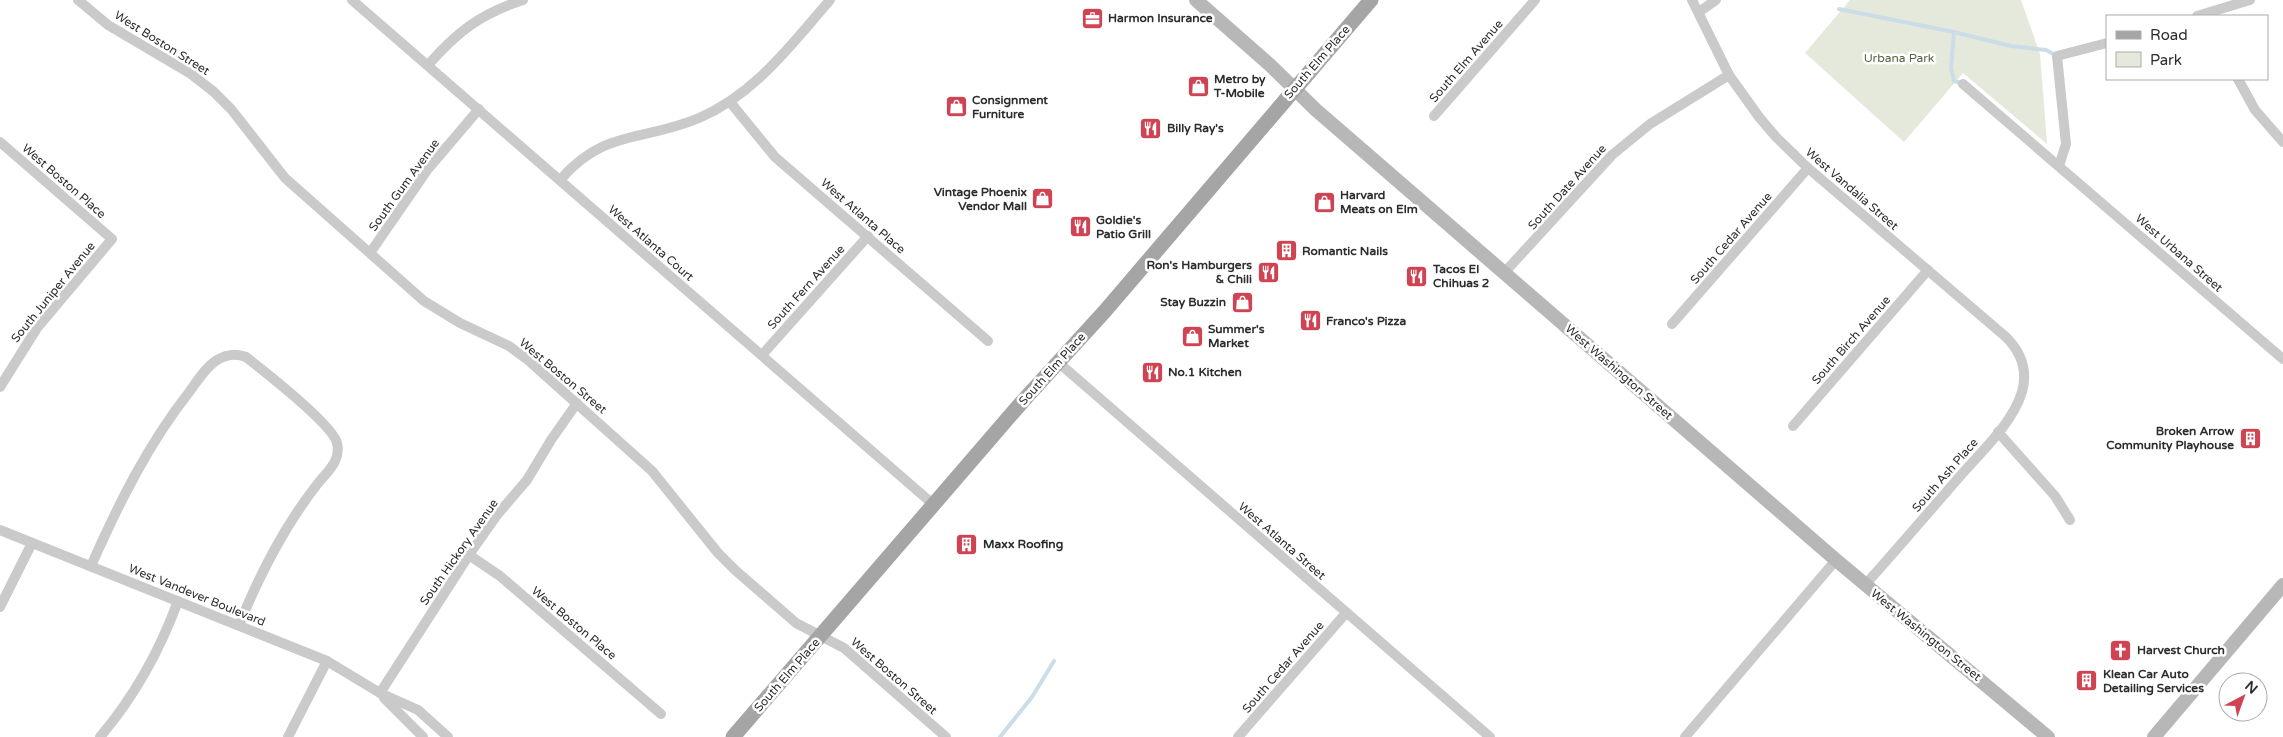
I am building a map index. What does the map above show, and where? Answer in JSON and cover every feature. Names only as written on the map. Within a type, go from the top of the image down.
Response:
[{"type":"main road","name":"West Washington Street","points":[[1196,0],[1316,110],[1504,273],[1866,586],[2048,737]]},
{"type":"main road","name":"South Elm Place","points":[[733,737],[1371,0]]},
{"type":"main road","points":[[2154,737],[2283,585]]},
{"type":"street","name":"West Boston Street","points":[[78,0],[108,25],[191,74],[214,92],[231,109],[285,178],[424,301],[460,324],[509,346],[577,403],[652,471],[718,553],[735,570],[796,623],[844,648],[946,737]]},
{"type":"street","name":"West Atlanta Court","points":[[352,0],[934,505]]},
{"type":"street","points":[[428,65],[450,40],[469,24],[495,10],[523,0]]},
{"type":"street","points":[[560,180],[574,164],[609,142],[698,119],[730,102],[767,72],[830,0]]},
{"type":"street","name":"South Elm Avenue","points":[[1434,116],[1535,0]]},
{"type":"street","name":"West Vandalia Street","points":[[1692,0],[1729,75],[1759,117],[1808,168],[2014,345],[2020,355],[2024,371]]},
{"type":"street","points":[[1699,12],[1716,0]]},
{"type":"street","points":[[2210,0],[2214,13],[2250,0]]},
{"type":"street","points":[[2060,166],[2066,144],[2057,56],[2106,43]]},
{"type":"street","name":"South Date Avenue","points":[[1504,273],[1612,155],[1650,124],[1729,75]]},
{"type":"street","points":[[2239,80],[2255,110],[2283,142]]},
{"type":"street","name":"West Urbana Street","points":[[1963,84],[2283,359]]},
{"type":"street","name":"West Atlanta Place","points":[[730,102],[775,157],[988,341]]},
{"type":"street","name":"South Gum Avenue","points":[[370,253],[428,169],[479,109]]},
{"type":"street","name":"West Boston Place","points":[[0,142],[112,239]]},
{"type":"street","name":"South Cedar Avenue","points":[[1672,324],[1808,168]]},
{"type":"street","name":"South Fern Avenue","points":[[762,355],[868,236]]},
{"type":"street","name":"South Juniper Avenue","points":[[0,387],[37,328],[112,239]]},
{"type":"street","name":"South Birch Avenue","points":[[1793,426],[1928,270]]},
{"type":"street","points":[[91,566],[127,490],[163,428],[210,365],[227,356],[239,354],[252,362],[327,426],[337,441],[338,450],[334,464],[306,499],[273,550],[239,625]]},
{"type":"street","name":"West Atlanta Street","points":[[1059,362],[1490,737]]},
{"type":"street","name":"South Ash Place","points":[[1866,586],[1998,432],[2021,393],[2024,371]]},
{"type":"street","name":"South Hickory Avenue","points":[[380,693],[468,555],[527,480],[551,440],[577,403]]},
{"type":"street","points":[[1998,432],[2055,496],[2070,520]]},
{"type":"street","name":"West Vandever Boulevard","points":[[0,530],[327,661],[380,693],[418,710],[448,737]]},
{"type":"street","points":[[0,607],[32,543]]},
{"type":"street","name":"West Boston Place","points":[[468,555],[500,576],[661,714]]},
{"type":"street","points":[[1685,737],[1836,560]]},
{"type":"street","points":[[100,737],[129,699],[143,676],[159,646],[178,601]]},
{"type":"street","name":"South Cedar Avenue","points":[[1238,737],[1346,613]]},
{"type":"street","points":[[288,737],[327,661]]},
{"type":"street","name":"West Vandever Boulevard","points":[[380,693],[423,737]]},
{"type":"green space","name":"Urbana Park","points":[[1850,0],[2021,0],[2040,54],[2047,144],[1963,73],[1904,142],[1805,53]]},
{"type":"waterway","points":[[1839,9],[1954,32],[2011,46],[2046,50],[2057,56]]},
{"type":"waterway","points":[[1954,32],[1951,68],[1954,81],[1961,83]]},
{"type":"waterway","points":[[1000,737],[1032,697],[1054,661]]},
{"type":"place","name":"Harmon Insurance","points":[[1092,18]]},
{"type":"place","name":"Metro by T-Mobile","points":[[1198,86]]},
{"type":"place","name":"Consignment Furniture","points":[[956,107]]},
{"type":"place","name":"Billy Ray's","points":[[1151,128]]},
{"type":"place","name":"Vintage Phoenix Vendor Mall","points":[[1043,199]]},
{"type":"place","name":"Harvard Meats on Elm","points":[[1324,202]]},
{"type":"place","name":"Goldie's Patio Grill","points":[[1080,227]]},
{"type":"place","name":"Romantic Nails","points":[[1286,251]]},
{"type":"place","name":"Ron's Hamburgers & Chili","points":[[1268,272]]},
{"type":"place","name":"Tacos El Chihuas 2","points":[[1417,276]]},
{"type":"place","name":"Stay Buzzin","points":[[1242,302]]},
{"type":"place","name":"Franco's Pizza","points":[[1310,321]]},
{"type":"place","name":"Summer's Market","points":[[1192,336]]},
{"type":"place","name":"No.1 Kitchen","points":[[1152,372]]},
{"type":"place","name":"Broken Arrow Community Playhouse","points":[[2250,438]]},
{"type":"place","name":"Maxx Roofing","points":[[967,544]]},
{"type":"place","name":"Harvest Church","points":[[2121,650]]},
{"type":"place","name":"Klean Car Auto Detailing Services","points":[[2087,681]]}]
